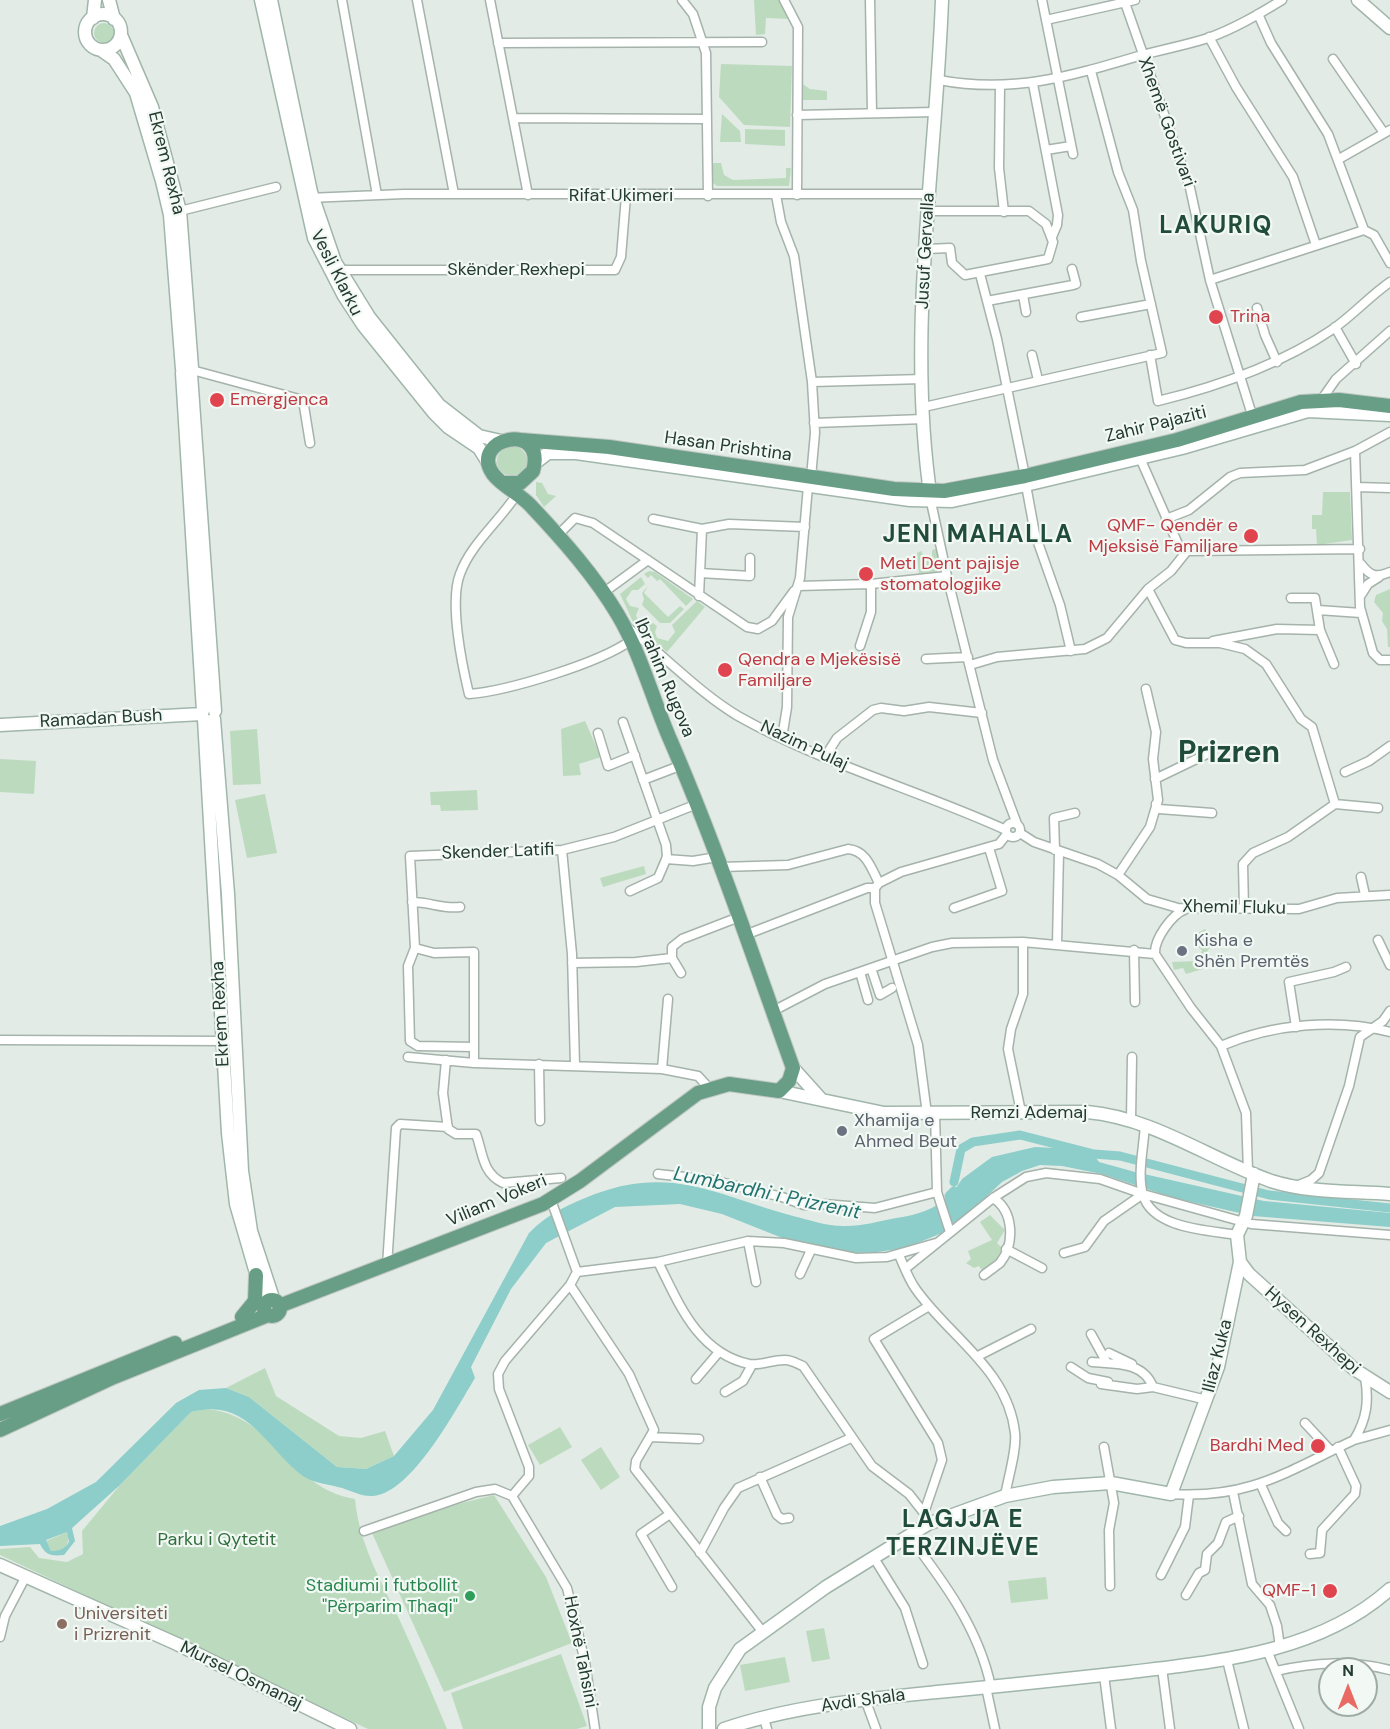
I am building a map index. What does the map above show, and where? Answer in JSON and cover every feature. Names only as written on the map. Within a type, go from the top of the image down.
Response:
[{"type":"main road","name":"Zahir Pajaziti","points":[[931,497],[977,486],[1025,480],[1177,440],[1292,404],[1322,399],[1390,406]]},
{"type":"main road","points":[[520,440],[532,449],[535,464],[525,480],[515,484],[505,483],[494,476],[489,464],[492,451],[501,441],[520,440]]},
{"type":"main road","name":"Hasan Prishtina","points":[[520,440],[609,447],[810,482],[910,491],[931,497]]},
{"type":"main road","name":"Ibrahim Rugova","points":[[505,483],[558,535],[603,593],[623,624],[682,765],[793,1068]]},
{"type":"main road","points":[[778,1091],[789,1081],[793,1068]]},
{"type":"main road","name":"Viliam Vokeri","points":[[0,1414],[108,1368],[552,1203],[668,1114],[709,1088],[729,1084],[778,1091]]},
{"type":"main road","points":[[242,1317],[255,1301],[256,1275]]},
{"type":"main road","name":"Viliam Vokeri","points":[[0,1430],[270,1307]]},
{"type":"street","name":"Ekrem Rexha","points":[[95,0],[93,18],[86,28],[87,39],[114,59],[136,93],[162,181],[170,215],[188,371]]},
{"type":"street","name":"Ekrem Rexha","points":[[109,0],[114,19],[120,26],[121,35],[155,116],[180,211],[208,715],[228,894],[228,1041],[235,1195],[256,1275],[270,1307]]},
{"type":"street","name":"Vesli Klarku","points":[[261,0],[309,198],[340,270],[369,317],[439,405],[479,436],[501,441]]},
{"type":"street","name":"Vesli Klarku","points":[[271,0],[309,198],[314,238],[344,296],[363,325],[434,413],[448,427],[479,448],[489,464]]},
{"type":"street","points":[[342,0],[377,195]]},
{"type":"street","points":[[417,0],[454,194]]},
{"type":"street","points":[[490,0],[528,195]]},
{"type":"street","points":[[682,0],[693,14],[704,43],[708,196]]},
{"type":"street","points":[[784,0],[798,27],[797,195]]},
{"type":"street","points":[[870,0],[872,113]]},
{"type":"street","name":"Jusuf Gervalla","points":[[931,497],[923,379],[928,194],[939,80],[942,0]]},
{"type":"street","points":[[1042,0],[1072,150],[1046,150]]},
{"type":"street","points":[[1046,20],[1135,0]]},
{"type":"street","points":[[939,80],[967,85],[1000,86],[1033,84],[1091,71],[1209,37],[1282,0]]},
{"type":"street","points":[[1358,0],[1390,28]]},
{"type":"street","name":"Xhemë Gostivari","points":[[1124,1],[1190,188],[1210,280],[1242,376],[1253,418]]},
{"type":"street","points":[[1258,14],[1271,43],[1328,134],[1364,230]]},
{"type":"street","points":[[93,18],[104,15],[114,19]]},
{"type":"street","points":[[101,50],[116,45],[121,35]]},
{"type":"street","points":[[1209,37],[1231,78],[1293,177],[1316,245]]},
{"type":"street","points":[[498,43],[762,42]]},
{"type":"street","points":[[1333,59],[1387,131],[1339,159]]},
{"type":"street","points":[[814,423],[924,413],[1006,387],[1162,353],[1133,210],[1118,172],[1091,71]]},
{"type":"street","points":[[926,249],[950,248],[952,264],[965,275],[980,274],[1048,259],[1052,250],[1052,237],[1058,215],[1033,84]]},
{"type":"street","points":[[1000,86],[999,168],[1004,212]]},
{"type":"street","points":[[797,115],[935,112]]},
{"type":"street","points":[[514,118],[706,119]]},
{"type":"street","points":[[180,211],[276,187]]},
{"type":"street","name":"Rifat Ukimeri","points":[[309,198],[454,194],[626,196],[928,194]]},
{"type":"street","points":[[776,195],[781,222],[794,256],[812,382],[814,423],[805,527],[796,589],[786,631],[787,706],[782,738]]},
{"type":"street","name":"Skënder Rexhepi","points":[[340,270],[615,270],[621,257],[626,196]]},
{"type":"street","points":[[928,211],[1029,211],[1046,224],[1052,237]]},
{"type":"street","points":[[1210,280],[1364,230],[1374,235],[1390,263]]},
{"type":"street","points":[[987,301],[1076,284],[1072,269]]},
{"type":"street","points":[[980,274],[1006,387],[1035,534],[1060,605],[1071,651]]},
{"type":"street","points":[[1150,355],[1158,401],[1242,376],[1277,362],[1335,327],[1366,299],[1390,282]]},
{"type":"street","points":[[1023,295],[1026,312]]},
{"type":"street","points":[[1081,317],[1151,304]]},
{"type":"street","points":[[1257,308],[1265,335],[1277,362]]},
{"type":"street","points":[[1335,327],[1356,364]]},
{"type":"street","points":[[1322,399],[1329,387],[1390,332]]},
{"type":"street","points":[[1032,355],[1038,380]]},
{"type":"street","points":[[188,371],[303,400],[310,443]]},
{"type":"street","points":[[812,382],[923,379]]},
{"type":"street","name":"Zahir Pajaziti","points":[[1025,480],[1140,458],[1233,435],[1308,411],[1390,415]]},
{"type":"street","points":[[1166,519],[1189,510],[1230,477],[1240,473],[1305,470],[1355,451],[1390,432]]},
{"type":"street","points":[[1355,451],[1361,613],[1373,653],[1380,660],[1390,660]]},
{"type":"street","name":"Hasan Prishtina","points":[[535,464],[548,453],[568,452],[931,497]]},
{"type":"street","points":[[1140,458],[1178,544],[1187,551],[1360,549]]},
{"type":"street","points":[[910,491],[919,486],[928,472]]},
{"type":"street","points":[[525,480],[518,494],[475,549],[458,579],[456,597],[459,640],[469,694],[503,688],[557,671],[617,650],[630,641]]},
{"type":"street","points":[[1357,487],[1390,488]]},
{"type":"street","points":[[745,935],[877,886],[901,872],[989,848],[999,844],[1007,832],[1013,838],[1018,829],[993,760],[947,576],[931,497]]},
{"type":"street","points":[[558,535],[570,521],[578,518],[593,523],[747,627],[758,629],[774,626],[786,631]]},
{"type":"street","points":[[653,519],[702,529],[729,524],[805,527]]},
{"type":"street","points":[[699,596],[702,529]]},
{"type":"street","points":[[926,659],[969,661],[1085,649],[1107,638],[1148,589],[1171,571],[1187,551]]},
{"type":"street","points":[[700,573],[750,576],[750,558]]},
{"type":"street","points":[[603,593],[648,560]]},
{"type":"street","points":[[1360,564],[1371,575],[1379,577]]},
{"type":"street","points":[[1360,595],[1368,584],[1390,572]]},
{"type":"street","points":[[765,626],[796,589],[947,576]]},
{"type":"street","points":[[860,646],[871,612],[871,584]]},
{"type":"street","points":[[1148,589],[1175,640],[1186,643],[1208,642],[1277,629],[1320,630]]},
{"type":"street","points":[[1291,598],[1316,598],[1320,630],[1334,664]]},
{"type":"street","points":[[1318,610],[1361,613]]},
{"type":"street","name":"Nazim Pulaj","points":[[623,624],[701,689],[737,715],[825,757],[1007,832]]},
{"type":"street","points":[[1208,642],[1245,649],[1266,664],[1301,719],[1312,727],[1335,804]]},
{"type":"street","points":[[1118,875],[1150,826],[1158,800],[1153,759],[1156,732],[1146,689]]},
{"type":"street","points":[[825,757],[837,738],[873,710],[880,708],[904,711],[929,707],[982,713]]},
{"type":"street","name":"Ramadan Bush","points":[[0,725],[208,715]]},
{"type":"street","points":[[623,722],[666,845],[666,859],[658,878],[630,891]]},
{"type":"street","points":[[598,733],[608,766],[635,755]]},
{"type":"street","points":[[1345,772],[1369,761],[1390,746]]},
{"type":"street","points":[[1155,779],[1209,753]]},
{"type":"street","points":[[643,780],[682,765]]},
{"type":"street","name":"Skender Latifi","points":[[416,948],[410,856],[562,850],[614,837],[696,804]]},
{"type":"street","points":[[1156,804],[1160,809],[1212,813]]},
{"type":"street","points":[[1244,909],[1243,864],[1253,853],[1288,837],[1335,804],[1378,808]]},
{"type":"street","points":[[1058,944],[1057,851],[1054,818],[1075,813]]},
{"type":"street","name":"Xhemil Fluku","points":[[1018,829],[1057,851],[1098,864],[1118,875],[1152,901],[1187,909],[1299,909],[1337,898],[1390,895]]},
{"type":"street","points":[[954,908],[1002,891],[989,848]]},
{"type":"street","points":[[666,859],[788,865],[852,849],[864,855],[877,886],[875,903],[918,1045],[931,1114],[938,1194],[948,1229]]},
{"type":"street","points":[[562,850],[572,963],[574,1065]]},
{"type":"street","points":[[1361,877],[1365,895]]},
{"type":"street","points":[[412,902],[430,903],[442,909],[460,907]]},
{"type":"street","points":[[1145,1124],[1142,1191],[1153,1212],[1163,1220],[1237,1235],[1246,1218],[1251,1187],[1246,1113],[1221,1046],[1191,1008],[1155,954],[1157,942],[1173,918],[1187,909]]},
{"type":"street","points":[[681,973],[672,958],[672,947],[682,939],[739,917]]},
{"type":"street","points":[[1378,940],[1390,966]]},
{"type":"street","points":[[1021,1112],[1008,1049],[1011,1029],[1023,994],[1023,942]]},
{"type":"street","points":[[773,1011],[825,984],[932,947],[952,943],[1023,942],[1058,944],[1086,949],[1134,950],[1155,954]]},
{"type":"street","points":[[474,1047],[418,1046],[410,1041],[408,966],[416,948],[434,953],[474,952],[474,1047],[474,1063]]},
{"type":"street","points":[[1134,950],[1135,1002]]},
{"type":"street","points":[[572,963],[636,962],[672,958]]},
{"type":"street","points":[[1296,1027],[1289,982],[1346,967]]},
{"type":"street","points":[[871,968],[880,995],[892,988]]},
{"type":"street","points":[[860,972],[868,1000]]},
{"type":"street","points":[[662,1069],[668,999]]},
{"type":"street","points":[[1294,1186],[1311,1180],[1319,1173],[1349,1086],[1360,1037],[1383,1021],[1390,1011]]},
{"type":"street","points":[[1221,1046],[1269,1030],[1296,1027],[1371,1028],[1390,1032]]},
{"type":"street","points":[[0,1040],[228,1041]]},
{"type":"street","name":"Ekrem Rexha","points":[[228,1041],[244,1197],[270,1307]]},
{"type":"street","points":[[408,1057],[474,1063],[662,1069],[698,1076],[709,1088]]},
{"type":"street","points":[[1131,1120],[1132,1057]]},
{"type":"street","points":[[446,1060],[443,1094],[448,1126],[456,1134],[476,1134],[487,1171],[494,1179],[503,1183],[561,1178]]},
{"type":"street","points":[[539,1064],[540,1121]]},
{"type":"street","name":"Ibrahim Rugova","points":[[793,1068],[820,1098]]},
{"type":"street","name":"Viliam Vokeri","points":[[778,1091],[820,1098]]},
{"type":"street","name":"Remzi Ademaj","points":[[820,1098],[871,1112],[931,1114],[1087,1112],[1145,1124],[1251,1173],[1294,1186],[1390,1194]]},
{"type":"street","points":[[387,1266],[396,1128],[400,1124],[448,1126]]},
{"type":"street","points":[[905,1269],[938,1242],[948,1229],[993,1198],[1026,1177],[1046,1173],[1087,1176],[1246,1218],[1251,1224],[1390,1235]]},
{"type":"street","points":[[658,1174],[712,1180],[782,1197],[804,1206],[822,1204],[875,1208],[938,1194]]},
{"type":"street","points":[[1064,1253],[1085,1247],[1104,1221],[1142,1191]]},
{"type":"street","points":[[984,1275],[1000,1263],[1012,1224],[993,1198]]},
{"type":"street","points":[[364,1531],[476,1492],[503,1490],[512,1496],[529,1476],[529,1467],[499,1389],[498,1374],[505,1361],[570,1285],[577,1272],[552,1203]]},
{"type":"street","name":"Iliaz Kuka","points":[[1171,1494],[1218,1367],[1240,1262],[1237,1235]]},
{"type":"street","points":[[577,1272],[658,1262],[748,1241],[784,1243],[856,1258],[899,1255],[938,1242]]},
{"type":"street","points":[[748,1241],[756,1282]]},
{"type":"street","points":[[1006,1249],[1042,1268]]},
{"type":"street","points":[[800,1274],[811,1250]]},
{"type":"street","points":[[899,1255],[916,1289],[929,1306],[978,1356],[998,1385],[1010,1411],[1015,1433],[1005,1496]]},
{"type":"street","points":[[658,1262],[682,1310],[701,1338],[719,1352],[752,1365],[786,1360],[803,1366],[872,1466],[909,1494],[926,1519]]},
{"type":"street","name":"Hysen Rexhepi","points":[[1240,1262],[1249,1274],[1365,1377],[1390,1392]]},
{"type":"street","points":[[570,1285],[629,1374],[654,1430],[636,1461],[635,1469],[762,1631]]},
{"type":"street","points":[[926,1519],[942,1460],[938,1443],[874,1339],[929,1306]]},
{"type":"street","points":[[978,1356],[1031,1329]]},
{"type":"street","points":[[1091,1334],[1107,1363]]},
{"type":"street","points":[[696,1379],[719,1352]]},
{"type":"street","points":[[1109,1353],[1127,1359],[1150,1380],[1153,1387]]},
{"type":"street","points":[[1092,1362],[1133,1365]]},
{"type":"street","points":[[725,1392],[743,1381],[752,1365]]},
{"type":"street","points":[[1071,1367],[1088,1378],[1106,1381],[1106,1385],[1137,1389],[1153,1387],[1206,1400]]},
{"type":"street","points":[[1354,1440],[1360,1430],[1367,1406],[1365,1377]]},
{"type":"street","points":[[1305,1423],[1334,1449],[1356,1486],[1355,1494],[1322,1530],[1320,1553],[1310,1554]]},
{"type":"street","points":[[709,1729],[709,1707],[715,1688],[740,1649],[762,1631],[909,1536],[926,1519],[1005,1496],[1053,1487],[1111,1483],[1171,1494],[1233,1492],[1262,1485],[1354,1440],[1390,1430]]},
{"type":"street","points":[[650,1437],[699,1439]]},
{"type":"street","points":[[700,1553],[733,1494],[760,1477],[795,1465],[851,1438]]},
{"type":"street","points":[[1104,1447],[1114,1503],[1109,1530],[1110,1586]]},
{"type":"street","points":[[760,1477],[777,1515],[782,1519],[789,1518]]},
{"type":"street","points":[[1262,1485],[1278,1523],[1286,1531]]},
{"type":"street","points":[[1233,1492],[1252,1584],[1270,1605],[1276,1671],[1299,1729]]},
{"type":"street","points":[[1161,1575],[1185,1527],[1189,1495]]},
{"type":"street","name":"Hoxhë Tahsini","points":[[512,1496],[567,1588],[585,1662],[595,1729]]},
{"type":"street","points":[[669,1514],[641,1534],[672,1587]]},
{"type":"street","points":[[1186,1595],[1199,1573],[1205,1570],[1207,1554],[1218,1543],[1226,1522],[1239,1516]]},
{"type":"street","points":[[909,1536],[952,1595],[985,1657],[995,1729]]},
{"type":"street","points":[[874,1558],[905,1608],[922,1664]]},
{"type":"street","name":"Mursel Osmanaj","points":[[0,1565],[177,1644],[350,1729]]},
{"type":"street","points":[[0,1637],[5,1616],[26,1576]]},
{"type":"street","name":"Avdi Shala","points":[[732,1728],[766,1724],[865,1699],[1227,1660],[1274,1648],[1334,1628],[1390,1589]]},
{"type":"street","points":[[1227,1660],[1244,1729]]},
{"type":"street","points":[[1276,1671],[1327,1662],[1346,1662],[1390,1670]]},
{"type":"street","points":[[1162,1668],[1170,1729]]},
{"type":"street","points":[[1104,1675],[1111,1729]]},
{"type":"street","points":[[865,1699],[876,1729]]},
{"type":"green space","points":[[754,0],[779,0],[790,19],[766,18],[765,34],[756,35]]},
{"type":"green space","points":[[104,23],[111,26],[114,33],[111,40],[104,43],[97,40],[94,33],[97,26]]},
{"type":"green space","points":[[721,64],[792,66],[790,127],[744,125],[719,97]]},
{"type":"green space","points":[[801,83],[810,89],[827,91],[827,100],[801,100]]},
{"type":"green space","points":[[722,114],[740,131],[741,142],[720,142]]},
{"type":"green space","points":[[745,129],[785,130],[785,146],[745,144]]},
{"type":"green space","points":[[713,163],[721,163],[724,175],[733,180],[786,178],[786,168],[791,168],[789,186],[717,186],[713,183]]},
{"type":"green space","points":[[512,446],[522,451],[527,461],[522,471],[512,476],[502,471],[497,461],[502,451]]},
{"type":"green space","points":[[536,482],[542,483],[548,494],[556,496],[544,507],[536,495]]},
{"type":"green space","points":[[1323,492],[1350,492],[1352,540],[1317,545],[1316,529],[1312,529],[1312,515],[1322,515]]},
{"type":"green space","points":[[936,549],[942,571],[919,574],[917,553],[921,551],[926,560],[932,557],[932,550]]},
{"type":"green space","points":[[649,571],[655,572],[693,599],[686,606],[660,579],[657,581],[651,575],[648,578],[644,574]]},
{"type":"green space","points":[[641,577],[645,584],[638,590],[632,590],[626,599],[630,606],[639,608],[636,615],[638,621],[634,624],[620,594]]},
{"type":"green space","points":[[648,586],[644,593],[668,617],[680,606],[684,609],[670,623],[660,623],[642,605],[644,599],[642,593]]},
{"type":"green space","points":[[1390,589],[1390,647],[1388,647],[1387,629],[1382,621],[1383,613],[1374,602],[1376,595]]},
{"type":"green space","points":[[697,601],[705,607],[667,652],[637,626],[640,623],[653,623],[657,626],[655,632],[657,638],[668,641],[675,632],[672,625]]},
{"type":"green space","points":[[585,721],[601,757],[579,764],[581,775],[563,776],[561,729]]},
{"type":"green space","points":[[257,729],[261,784],[233,785],[230,731]]},
{"type":"green space","points":[[0,759],[36,761],[34,794],[0,792]]},
{"type":"green space","points":[[477,790],[478,810],[441,811],[440,805],[431,805],[430,792]]},
{"type":"green space","points":[[265,794],[277,853],[247,858],[235,800]]},
{"type":"green space","points":[[644,866],[646,874],[603,887],[600,878]]},
{"type":"green space","points":[[1205,929],[1214,943],[1208,950],[1203,969],[1186,974],[1183,968],[1174,970],[1172,962],[1197,961],[1202,950],[1198,947],[1194,935]]},
{"type":"green space","points":[[990,1215],[1005,1230],[997,1243],[1003,1249],[992,1265],[983,1272],[979,1266],[974,1268],[966,1263],[971,1259],[968,1251],[992,1240],[980,1222]]},
{"type":"green space","points":[[265,1368],[276,1396],[339,1436],[361,1438],[385,1431],[394,1456],[366,1469],[337,1467],[249,1397],[226,1388]]},
{"type":"green space","name":"Parku i Qytetit","points":[[203,1409],[227,1413],[247,1422],[313,1481],[332,1492],[355,1499],[361,1532],[372,1563],[407,1636],[447,1729],[368,1729],[0,1555],[0,1549],[30,1547],[39,1558],[67,1562],[83,1554],[82,1531],[120,1485],[191,1412]]},
{"type":"green space","points":[[560,1427],[572,1447],[540,1465],[528,1445]]},
{"type":"green space","points":[[601,1447],[620,1477],[601,1490],[581,1460]]},
{"type":"green space","points":[[494,1495],[546,1577],[572,1643],[444,1692],[372,1533],[454,1505]]},
{"type":"green space","points":[[67,1532],[66,1547],[51,1551],[46,1541]]},
{"type":"green space","points":[[1046,1577],[1048,1599],[1011,1603],[1008,1581]]},
{"type":"green space","points":[[824,1628],[830,1659],[812,1662],[806,1631]]},
{"type":"green space","points":[[561,1654],[587,1726],[577,1729],[463,1729],[451,1693]]},
{"type":"green space","points":[[785,1657],[790,1682],[745,1691],[740,1665]]},
{"type":"water","points":[[1035,1147],[1055,1148],[1094,1155],[1099,1162],[1135,1172],[1264,1201],[1390,1213],[1390,1227],[1253,1216],[1174,1198],[1102,1174],[1062,1166],[1040,1165],[1022,1171],[1002,1182],[954,1227],[905,1248],[877,1252],[853,1253],[795,1243],[722,1214],[680,1204],[615,1207],[546,1243],[511,1289],[471,1367],[475,1378],[445,1428],[417,1466],[403,1481],[388,1491],[365,1496],[313,1481],[290,1465],[242,1418],[228,1412],[211,1409],[191,1412],[120,1485],[72,1528],[75,1541],[64,1555],[50,1554],[40,1544],[0,1546],[0,1526],[47,1509],[96,1482],[176,1403],[199,1390],[226,1388],[249,1397],[337,1467],[366,1469],[394,1456],[433,1410],[529,1233],[568,1205],[595,1194],[648,1182],[672,1183],[696,1187],[819,1223],[852,1226],[910,1216],[932,1208],[949,1195],[951,1196],[962,1179],[992,1157]],"holes":[[[67,1532],[69,1542],[62,1549],[51,1551],[46,1540]]]},
{"type":"waterway","points":[[954,1182],[961,1149],[973,1142],[1020,1135],[1094,1154],[1120,1156],[1269,1195],[1390,1208]]},
{"type":"waterway","points":[[949,1196],[954,1191]]},
{"type":"place","name":"Trina","points":[[1216,317]]},
{"type":"place","name":"Emergjenca","points":[[217,400]]},
{"type":"place","name":"QMF- Qendër e Mjeksisë Familjare","points":[[1251,536]]},
{"type":"place","name":"Meti Dent pajisje stomatologjike","points":[[866,574]]},
{"type":"place","name":"Qendra e Mjekësisë Familjare","points":[[725,670]]},
{"type":"place","name":"Kisha e Shën Premtës","points":[[1182,951]]},
{"type":"place","name":"Xhamija e Ahmed Beut","points":[[842,1131]]},
{"type":"place","name":"Bardhi Med","points":[[1318,1446]]},
{"type":"place","name":"QMF-1","points":[[1330,1591]]},
{"type":"place","name":"Stadiumi i futbollit \"Përparim Thaqi\"","points":[[470,1596]]},
{"type":"place","name":"Universiteti i Prizrenit","points":[[62,1624]]},
{"type":"district","name":"LAKURIQ","points":[[1216,227]]},
{"type":"district","name":"JENI MAHALLA","points":[[978,536]]},
{"type":"district","name":"Prizren","points":[[1229,754]]},
{"type":"district","name":"LAGJJA E TERZINJËVE","points":[[963,1535]]},
{"type":"water label","name":"Lumbardhi i Prizrenit","points":[[767,1194]]}]
